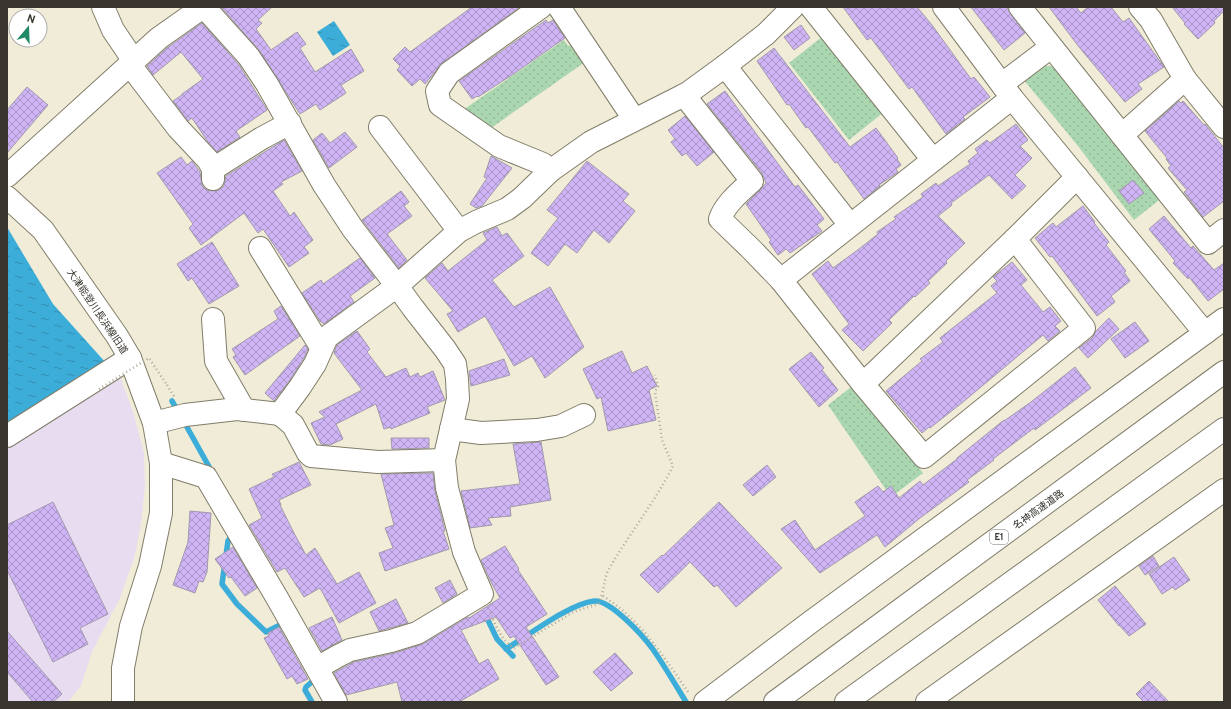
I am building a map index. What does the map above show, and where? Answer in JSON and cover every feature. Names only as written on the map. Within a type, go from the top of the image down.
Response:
[{"type":"main road","points":[[103,7],[113,30],[132,63],[178,128],[208,160],[213,174],[262,138],[290,123]]},
{"type":"main road","points":[[7,176],[159,38],[203,7],[249,57],[267,84],[333,198],[353,229],[455,364],[458,379],[458,399],[444,460],[447,488],[462,544],[482,594],[417,633],[391,641],[350,650],[317,668]]},
{"type":"main road","points":[[541,7],[449,72],[437,91],[440,105],[499,146],[542,164],[550,171]]},
{"type":"main road","points":[[559,7],[634,120]]},
{"type":"main road","points":[[280,414],[300,387],[314,364],[327,337],[397,286],[459,231],[506,209],[522,198],[550,171],[591,142],[684,96],[766,34],[793,7]]},
{"type":"main road","points":[[810,7],[933,160]]},
{"type":"main road","points":[[944,7],[1007,91],[1205,333]]},
{"type":"main road","points":[[1020,7],[1208,243],[1224,230]]},
{"type":"main road","points":[[1140,7],[1151,20],[1185,79],[1224,127]]},
{"type":"main road","points":[[781,280],[933,160],[1052,47]]},
{"type":"main road","points":[[725,66],[850,225]]},
{"type":"main road","points":[[1122,135],[1185,79]]},
{"type":"main road","points":[[684,96],[752,181],[735,197],[720,219],[752,249],[781,280],[863,384],[924,458],[1084,328],[1015,239]]},
{"type":"main road","points":[[380,127],[459,231]]},
{"type":"main road","points":[[863,384],[1015,239],[1077,177]]},
{"type":"main road","name":"大津能登川長浜線旧道","points":[[7,197],[43,230],[117,336],[130,358],[154,423],[161,463],[161,513],[150,566],[131,626],[123,668],[123,702]]},
{"type":"main road","points":[[260,248],[321,347]]},
{"type":"main road","points":[[213,319],[216,361],[244,410]]},
{"type":"main road","points":[[706,699],[1224,320]]},
{"type":"main road","points":[[7,436],[130,358]]},
{"type":"main road","name":"名神高速道路","points":[[775,702],[1224,372]]},
{"type":"main road","points":[[154,423],[185,415],[237,409],[280,414],[293,425],[311,456],[378,462],[444,460]]},
{"type":"main road","points":[[452,429],[481,433],[537,430],[561,426],[584,415]]},
{"type":"main road","points":[[846,702],[1224,429]]},
{"type":"main road","points":[[161,463],[206,477],[336,702]]},
{"type":"main road","points":[[927,702],[1224,490]]},
{"type":"path","points":[[99,389],[149,358],[167,384]]},
{"type":"path","points":[[482,594],[495,625],[508,644],[514,648],[572,612],[598,604],[603,596],[608,571],[664,483],[673,466],[662,440],[654,392],[658,386],[655,375]]},
{"type":"path","points":[[603,596],[622,610],[706,699]]},
{"type":"shaded area","points":[[111,359],[121,379],[133,412],[144,453],[145,487],[141,523],[135,555],[120,598],[92,652],[81,686],[68,702],[7,702],[7,426]]},
{"type":"green space","points":[[823,36],[884,112],[849,140],[789,63]]},
{"type":"green space","points":[[564,40],[568,46],[573,44],[585,62],[491,128],[463,110]]},
{"type":"green space","points":[[1042,65],[1055,67],[1163,197],[1134,220],[1078,146],[1023,79]]},
{"type":"green space","points":[[855,384],[923,473],[891,497],[828,405]]},
{"type":"water","points":[[334,21],[350,45],[333,56],[317,32]]},
{"type":"water","points":[[7,227],[53,304],[106,363],[7,426]]},
{"type":"building","points":[[221,7],[272,7],[258,20],[262,23],[256,29],[271,50],[297,32],[306,44],[300,48],[315,72],[351,49],[364,71],[341,85],[346,93],[320,110],[316,104],[300,114],[259,50]]},
{"type":"building","points":[[472,7],[520,7],[442,63],[425,84],[420,79],[412,86],[397,70],[400,66],[393,59],[405,47],[410,52]]},
{"type":"building","points":[[843,7],[917,7],[932,25],[971,79],[974,77],[990,97],[963,117],[965,119],[946,134],[912,87],[909,89],[871,38],[867,40]]},
{"type":"building","points":[[971,7],[1006,7],[1025,33],[1004,50]]},
{"type":"building","points":[[1049,7],[1076,7],[1081,13],[1088,7],[1111,7],[1123,22],[1129,18],[1164,67],[1138,84],[1142,89],[1125,102],[1079,47]]},
{"type":"building","points":[[1172,7],[1224,7],[1224,11],[1214,21],[1215,23],[1198,39],[1184,24],[1185,23]]},
{"type":"building","points":[[546,20],[548,23],[553,20],[565,38],[512,75],[478,97],[477,96],[472,99],[459,81]]},
{"type":"building","points":[[202,23],[239,65],[267,110],[236,131],[240,137],[217,152],[208,142],[192,118],[188,121],[173,101],[203,79],[181,52],[153,75],[147,66],[167,48]]},
{"type":"building","points":[[801,25],[810,38],[794,50],[784,37]]},
{"type":"building","points":[[774,48],[850,147],[876,128],[898,158],[897,159],[901,165],[896,169],[898,172],[879,185],[880,186],[864,199],[837,162],[835,163],[808,127],[806,128],[789,104],[787,105],[757,61]]},
{"type":"building","points":[[27,87],[48,105],[7,153],[7,110]]},
{"type":"building","points":[[725,91],[795,187],[798,185],[824,219],[817,225],[822,231],[790,253],[786,249],[778,255],[769,242],[771,240],[746,204],[766,183],[762,173],[707,104]]},
{"type":"building","points":[[1179,101],[1181,103],[1183,101],[1204,125],[1205,124],[1224,148],[1224,201],[1203,217],[1184,192],[1187,190],[1168,168],[1171,166],[1166,159],[1167,158],[1145,131]]},
{"type":"building","points":[[685,116],[714,152],[697,166],[686,153],[682,156],[671,142],[675,139],[668,130]]},
{"type":"building","points":[[1016,124],[1028,140],[1020,146],[1032,158],[1015,175],[1026,186],[1012,199],[989,175],[951,203],[952,205],[938,216],[965,243],[928,281],[930,283],[889,320],[892,323],[863,351],[842,330],[849,324],[812,274],[828,261],[833,268],[859,249],[878,234],[877,232],[896,219],[894,217],[923,197],[921,194],[936,183],[938,186],[970,164],[968,161],[978,153],[975,149],[987,140],[990,143]]},
{"type":"building","points":[[345,132],[357,147],[329,168],[313,140],[322,133],[330,143]]},
{"type":"building","points":[[284,140],[302,171],[281,182],[283,184],[273,191],[290,216],[294,212],[313,240],[304,247],[309,253],[289,267],[263,229],[258,233],[244,213],[201,245],[189,228],[193,224],[157,173],[181,157],[187,165],[192,161],[200,172],[202,186],[207,190],[219,190],[224,186],[226,176]]},
{"type":"building","points":[[491,156],[512,168],[482,206],[476,208],[470,204],[487,178],[484,177]]},
{"type":"building","points":[[587,161],[629,194],[623,201],[635,211],[609,243],[594,230],[577,253],[565,244],[548,266],[531,253],[558,218],[547,210]]},
{"type":"building","points":[[1133,180],[1144,193],[1129,204],[1119,191]]},
{"type":"building","points":[[401,191],[409,202],[404,206],[412,216],[387,234],[407,260],[399,268],[362,220]]},
{"type":"building","points":[[1083,206],[1109,242],[1106,245],[1126,271],[1124,272],[1130,281],[1111,296],[1115,302],[1097,316],[1052,256],[1050,257],[1035,238],[1053,223],[1056,227]]},
{"type":"building","points":[[1164,216],[1191,248],[1193,246],[1214,270],[1224,263],[1224,289],[1208,301],[1189,277],[1188,279],[1173,263],[1175,261],[1149,229]]},
{"type":"building","points":[[497,227],[502,236],[507,233],[524,256],[492,280],[514,307],[550,287],[584,347],[545,378],[532,356],[514,366],[485,316],[458,332],[447,314],[453,311],[425,278],[442,263],[448,271],[487,240],[483,233]]},
{"type":"building","points":[[212,242],[239,286],[209,304],[192,278],[188,281],[177,264]]},
{"type":"building","points":[[360,258],[375,278],[350,296],[354,302],[324,324],[320,321],[302,293],[321,280],[323,284]]},
{"type":"building","points":[[1012,262],[1027,280],[1021,285],[1043,312],[1050,307],[1061,321],[1055,326],[1060,331],[1048,341],[1043,335],[963,402],[922,433],[886,391],[922,361],[920,359],[943,342],[940,338],[997,293],[991,286],[997,281],[993,277]]},
{"type":"building","points":[[281,306],[300,336],[245,375],[233,357],[236,355],[232,349],[278,319],[274,311]]},
{"type":"building","points":[[1109,318],[1119,329],[1088,358],[1079,348],[1092,338],[1096,331]]},
{"type":"building","points":[[1135,322],[1149,341],[1125,358],[1111,339]]},
{"type":"building","points":[[357,331],[370,349],[367,352],[386,377],[406,368],[410,377],[418,373],[420,377],[433,371],[445,400],[427,407],[430,413],[391,429],[391,427],[384,429],[376,404],[336,424],[343,439],[330,445],[321,444],[311,423],[325,417],[319,412],[362,390],[334,353],[337,345]]},
{"type":"building","points":[[305,345],[308,349],[304,358],[274,401],[265,393]]},
{"type":"building","points":[[622,351],[632,373],[647,366],[657,386],[649,390],[656,420],[608,431],[601,397],[597,399],[583,369]]},
{"type":"building","points":[[811,352],[824,368],[822,370],[838,390],[819,407],[789,369]]},
{"type":"building","points":[[504,359],[510,375],[471,386],[469,371]]},
{"type":"building","points":[[1075,367],[1091,388],[993,459],[994,460],[967,480],[969,482],[920,518],[885,547],[877,535],[820,573],[781,529],[795,520],[815,550],[865,516],[855,502],[878,486],[883,492],[891,486],[899,498],[920,481],[923,485],[1004,420],[1031,402]]},
{"type":"building","points":[[391,438],[429,438],[429,448],[392,449]]},
{"type":"building","points":[[541,442],[551,500],[510,507],[511,516],[488,518],[492,525],[470,528],[461,491],[520,484],[513,444]]},
{"type":"building","points":[[299,462],[311,485],[279,500],[295,535],[306,555],[315,548],[337,584],[359,572],[376,603],[339,623],[320,588],[304,597],[285,568],[277,572],[249,525],[262,518],[249,489],[274,477],[272,474]]},
{"type":"building","points":[[767,465],[776,477],[753,496],[743,485]]},
{"type":"building","points":[[433,473],[435,491],[445,531],[443,531],[449,549],[385,571],[379,553],[393,548],[385,528],[394,525],[381,474]]},
{"type":"building","points":[[53,502],[108,614],[80,628],[88,644],[53,662],[7,570],[7,525]]},
{"type":"building","points":[[719,502],[782,568],[736,607],[717,585],[714,587],[690,562],[658,593],[640,575],[662,555],[663,556]]},
{"type":"building","points":[[190,511],[211,513],[207,572],[203,582],[199,581],[195,593],[173,585],[188,542]]},
{"type":"building","points":[[505,546],[519,569],[518,570],[547,614],[526,627],[559,677],[546,685],[514,636],[510,638],[496,617],[461,630],[479,664],[488,659],[499,679],[459,702],[402,702],[397,682],[346,695],[334,673],[354,662],[395,653],[423,644],[468,617],[469,618],[500,598],[481,560]]},
{"type":"building","points":[[233,547],[257,588],[245,596],[215,559]]},
{"type":"building","points":[[1153,556],[1159,566],[1145,575],[1139,566]]},
{"type":"building","points":[[1174,557],[1190,580],[1175,590],[1173,587],[1162,594],[1149,574]]},
{"type":"building","points":[[450,580],[457,594],[443,603],[435,588]]},
{"type":"building","points":[[1115,586],[1146,624],[1129,636],[1098,600]]},
{"type":"building","points":[[396,599],[408,623],[379,631],[370,612]]},
{"type":"building","points":[[332,617],[342,640],[322,651],[309,628]]},
{"type":"building","points":[[279,627],[308,679],[297,684],[292,676],[287,679],[264,638],[269,636],[268,633]]},
{"type":"building","points":[[7,631],[62,694],[53,702],[33,702],[7,672]]},
{"type":"building","points":[[615,653],[633,673],[611,691],[593,672]]},
{"type":"building","points":[[1149,681],[1169,702],[1144,702],[1136,694]]},
{"type":"waterway","points":[[172,401],[179,413]]},
{"type":"waterway","points":[[183,420],[212,472]]},
{"type":"waterway","points":[[234,533],[228,541],[222,584],[237,604],[266,632],[282,624],[284,628]]},
{"type":"waterway","points":[[506,649],[549,621],[573,608],[584,603],[594,601],[601,602],[626,619],[648,642],[686,702]]},
{"type":"waterway","points":[[485,614],[497,639],[513,656]]},
{"type":"waterway","points":[[312,702],[305,690],[306,687],[314,680],[313,677]]}]
